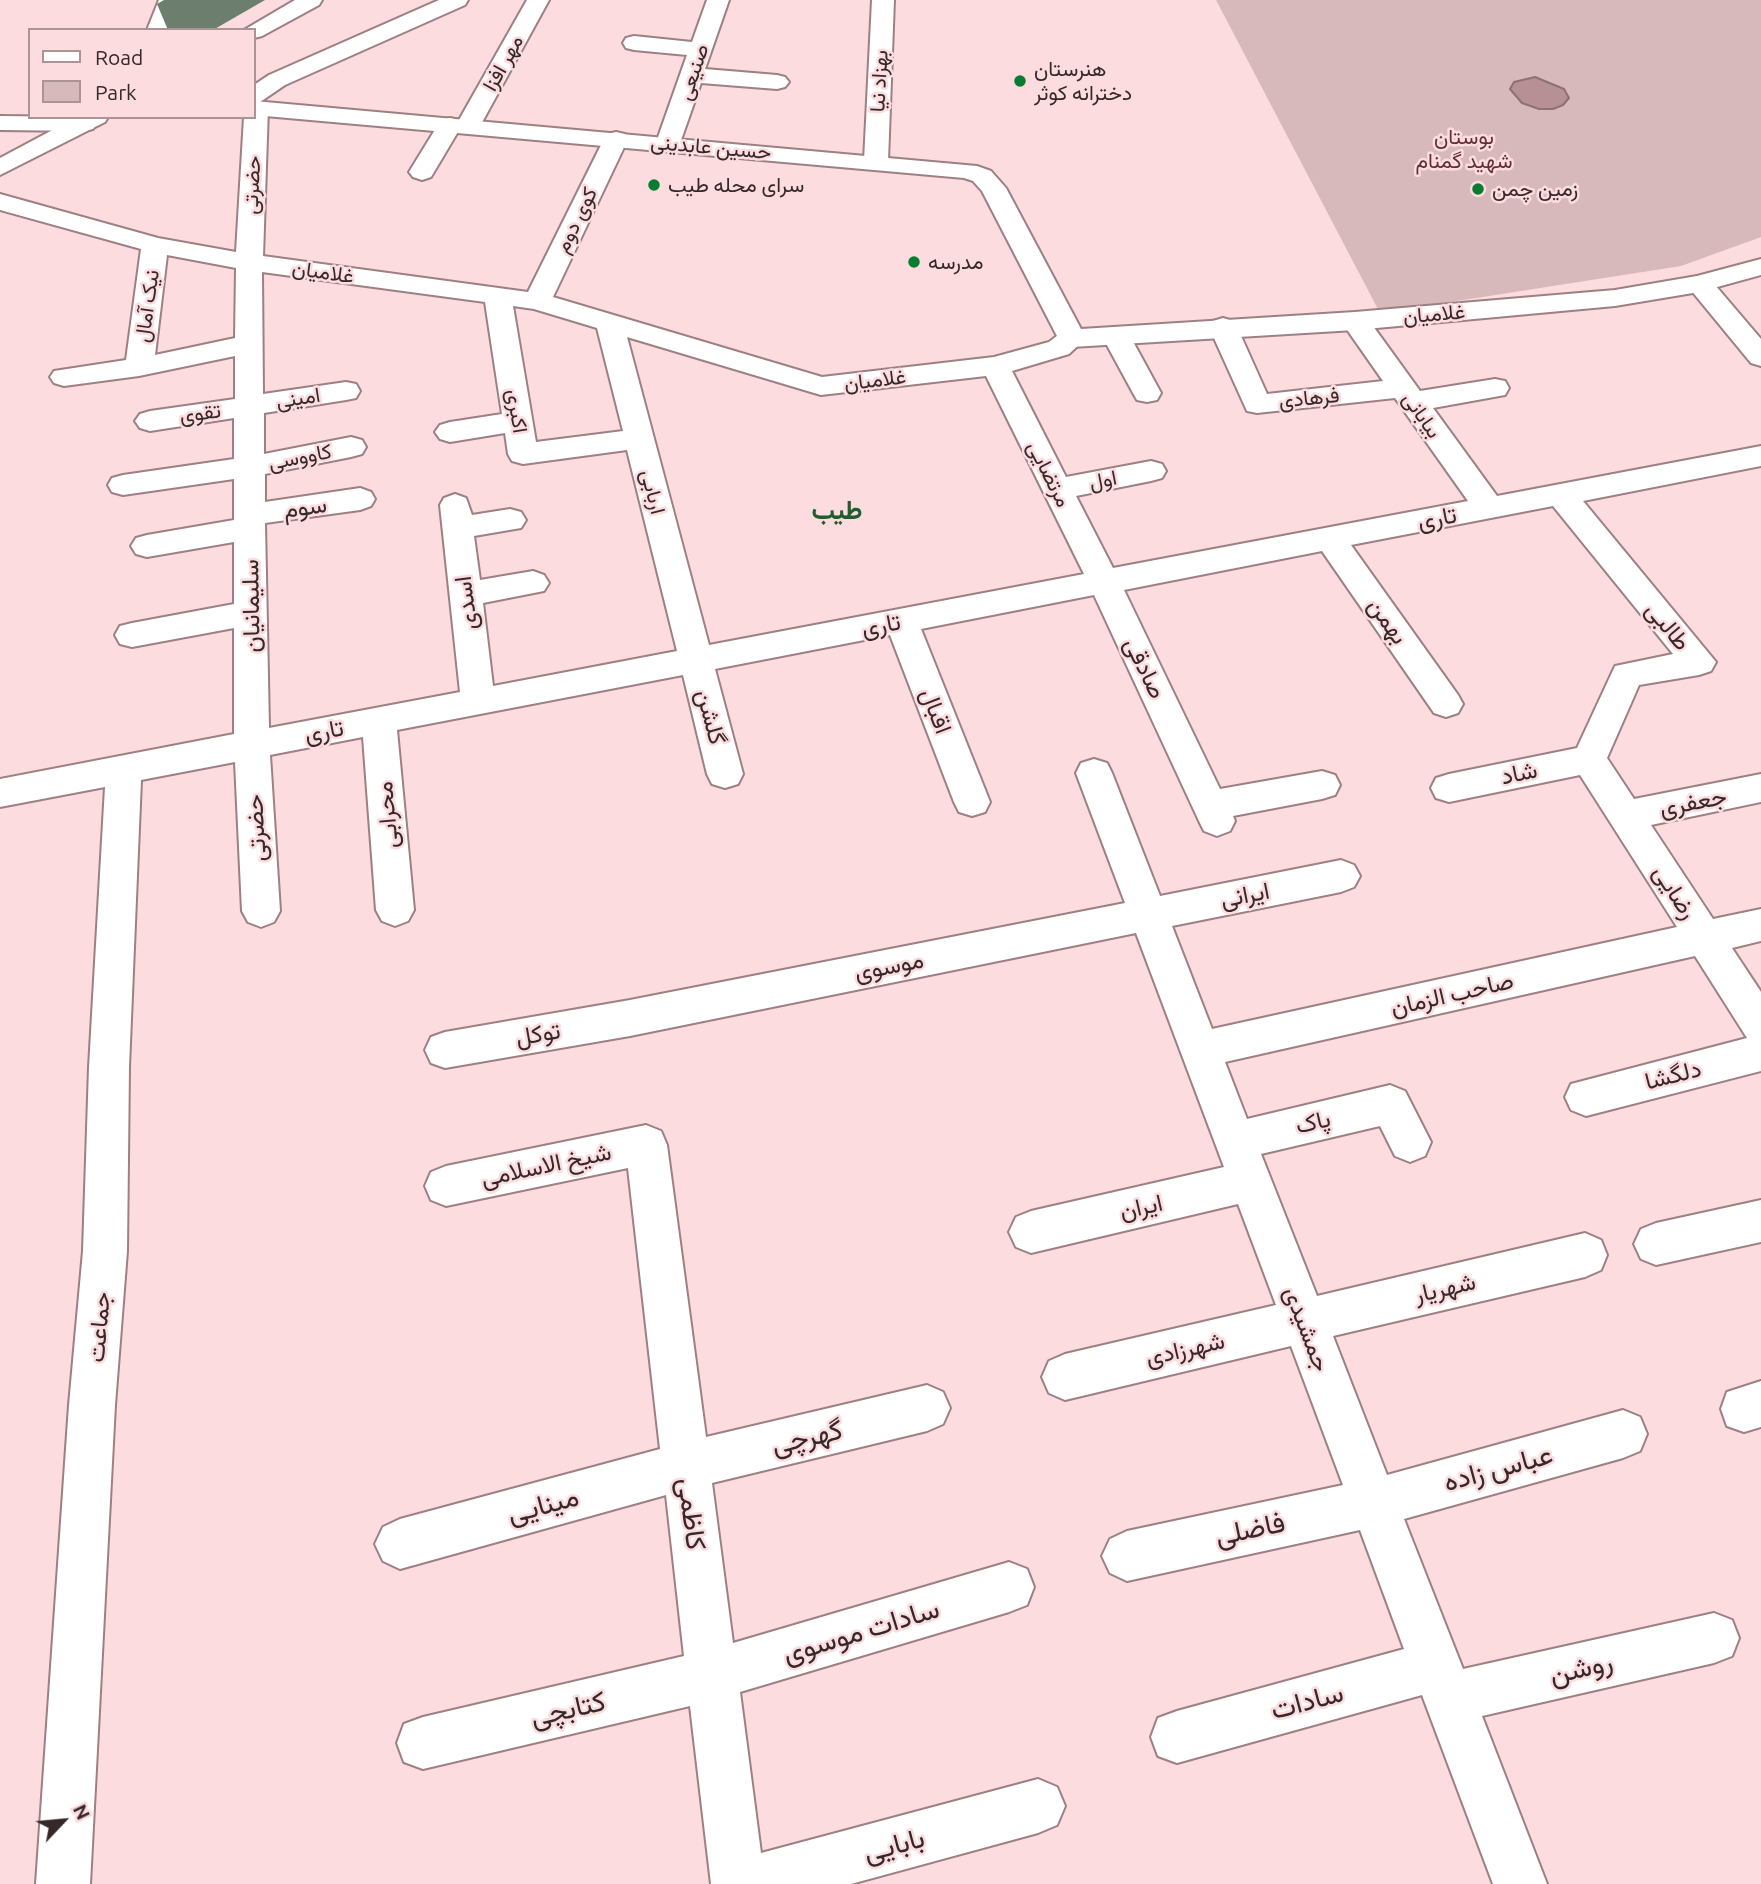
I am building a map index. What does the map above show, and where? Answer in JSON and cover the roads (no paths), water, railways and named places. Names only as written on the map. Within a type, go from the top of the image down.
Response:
[{"type":"street","points":[[159,28],[170,0]]},
{"type":"street","points":[[256,30],[311,0]]},
{"type":"street","points":[[256,102],[277,80],[457,0]]},
{"type":"street","name":"مهر افزا","points":[[459,125],[538,0]]},
{"type":"street","name":"صنیعی","points":[[668,143],[718,0]]},
{"type":"street","name":"بهزاد نیا","points":[[876,161],[883,0]]},
{"type":"street","points":[[634,43],[702,50]]},
{"type":"street","points":[[693,75],[777,82]]},
{"type":"street","name":"حسین عابدینی","points":[[256,104],[968,171],[982,176],[993,188],[1072,338]]},
{"type":"street","name":"حضرتی","points":[[248,262],[253,119]]},
{"type":"street","points":[[0,123],[90,120]]},
{"type":"street","points":[[0,168],[90,120]]},
{"type":"street","points":[[422,172],[459,125]]},
{"type":"street","name":"کوی دوم","points":[[537,301],[616,139]]},
{"type":"street","name":"غلامیان","points":[[0,202],[155,244],[248,262],[537,301],[821,386],[995,366],[1059,348],[1072,338],[1355,321],[1615,298],[1699,284],[1761,267]]},
{"type":"street","name":"نیک آمال","points":[[139,367],[155,244]]},
{"type":"street","name":"سلیمانیان","points":[[248,262],[252,745]]},
{"type":"street","points":[[1699,284],[1761,357]]},
{"type":"street","name":"اکبری","points":[[498,295],[523,454],[639,439]]},
{"type":"street","name":"بیابانی","points":[[1355,321],[1489,508]]},
{"type":"street","name":"اربابی","points":[[610,324],[696,660]]},
{"type":"street","name":"فرهادی","points":[[1223,327],[1257,404],[1408,395]]},
{"type":"street","points":[[1116,336],[1147,393]]},
{"type":"street","points":[[64,377],[139,367],[249,344]]},
{"type":"street","name":"مرتضایی","points":[[995,366],[1104,582]]},
{"type":"street","points":[[1408,395],[1495,388]]},
{"type":"street","name":"امینی","points":[[250,406],[346,391]]},
{"type":"street","name":"تقوی","points":[[150,421],[250,406]]},
{"type":"street","points":[[450,432],[518,421]]},
{"type":"street","name":"کاووسی","points":[[250,467],[351,447]]},
{"type":"street","name":"تاری","points":[[0,793],[1761,456]]},
{"type":"street","points":[[123,485],[250,467]]},
{"type":"street","name":"اول","points":[[1056,489],[1151,471]]},
{"type":"street","name":"طالبی","points":[[1561,495],[1699,662],[1627,675],[1589,759]]},
{"type":"street","name":"سوم","points":[[147,546],[360,499]]},
{"type":"street","name":"اسدی","points":[[478,702],[456,516],[510,520]]},
{"type":"street","name":"بهمن","points":[[1330,539],[1446,704]]},
{"type":"street","name":"صادقی","points":[[1104,582],[1214,813],[1322,785]]},
{"type":"street","points":[[465,594],[533,583]]},
{"type":"street","points":[[132,635],[251,613]]},
{"type":"street","name":"اقبال","points":[[901,621],[972,802]]},
{"type":"street","name":"گلشن","points":[[696,660],[725,774]]},
{"type":"street","name":"محرابی","points":[[379,721],[395,910]]},
{"type":"street","name":"حضرتی","points":[[252,745],[261,911]]},
{"type":"street","name":"شاد","points":[[1449,788],[1589,759]]},
{"type":"street","name":"رضایی","points":[[1589,759],[1761,1026]]},
{"type":"street","name":"جماعت","points":[[63,1884],[92,1405],[105,1251],[108,1066],[124,769]]},
{"type":"street","name":"جمشیدی","points":[[1094,773],[1520,1884]]},
{"type":"street","name":"جعفری","points":[[1626,815],[1761,788]]},
{"type":"street","name":"ایرانی","points":[[1149,913],[1341,876]]},
{"type":"street","name":"موسوی","points":[[630,1018],[1149,913]]},
{"type":"street","name":"صاحب الزمان","points":[[1200,1050],[1761,925]]},
{"type":"street","name":"توکل","points":[[445,1050],[630,1018]]},
{"type":"street","name":"دلگشا","points":[[1586,1097],[1761,1053]]},
{"type":"street","name":"پاک","points":[[1236,1140],[1390,1104],[1410,1142]]},
{"type":"street","name":"شیخ الاسلامی","points":[[446,1186],[646,1145]]},
{"type":"street","name":"کاظمی","points":[[646,1145],[738,1884]]},
{"type":"street","name":"ایران","points":[[1031,1232],[1250,1181]]},
{"type":"street","points":[[1656,1244],[1761,1222]]},
{"type":"street","name":"شهریار","points":[[1304,1321],[1585,1255]]},
{"type":"street","name":"شهرزادی","points":[[1065,1377],[1304,1321]]},
{"type":"street","name":"گهرچی","points":[[686,1466],[927,1408]]},
{"type":"street","name":"عباس زاده","points":[[1374,1503],[1623,1434]]},
{"type":"street","name":"مینایی","points":[[400,1544],[686,1466]]},
{"type":"street","name":"فاضلی","points":[[1127,1556],[1374,1503]]},
{"type":"street","name":"سادات موسوی","points":[[712,1675],[1009,1587]]},
{"type":"street","name":"روشن","points":[[1442,1682],[1714,1638]]},
{"type":"street","name":"کتابچی","points":[[423,1743],[712,1675]]},
{"type":"street","name":"سادات","points":[[1177,1737],[1442,1682]]},
{"type":"street","name":"بابایی","points":[[750,1884],[1038,1806]]},
{"type":"place","name":"هنرستان دخترانه کوثر","points":[[1020,81]]},
{"type":"place","name":"سرای محله طیب","points":[[654,185]]},
{"type":"place","name":"زمین چمن","points":[[1478,189]]},
{"type":"place","name":"مدرسه","points":[[914,262]]},
{"type":"district","name":"طیب","points":[[837,510]]},
{"type":"park label","name":"بوستان شهید گمنام","points":[[1464,149]]}]
